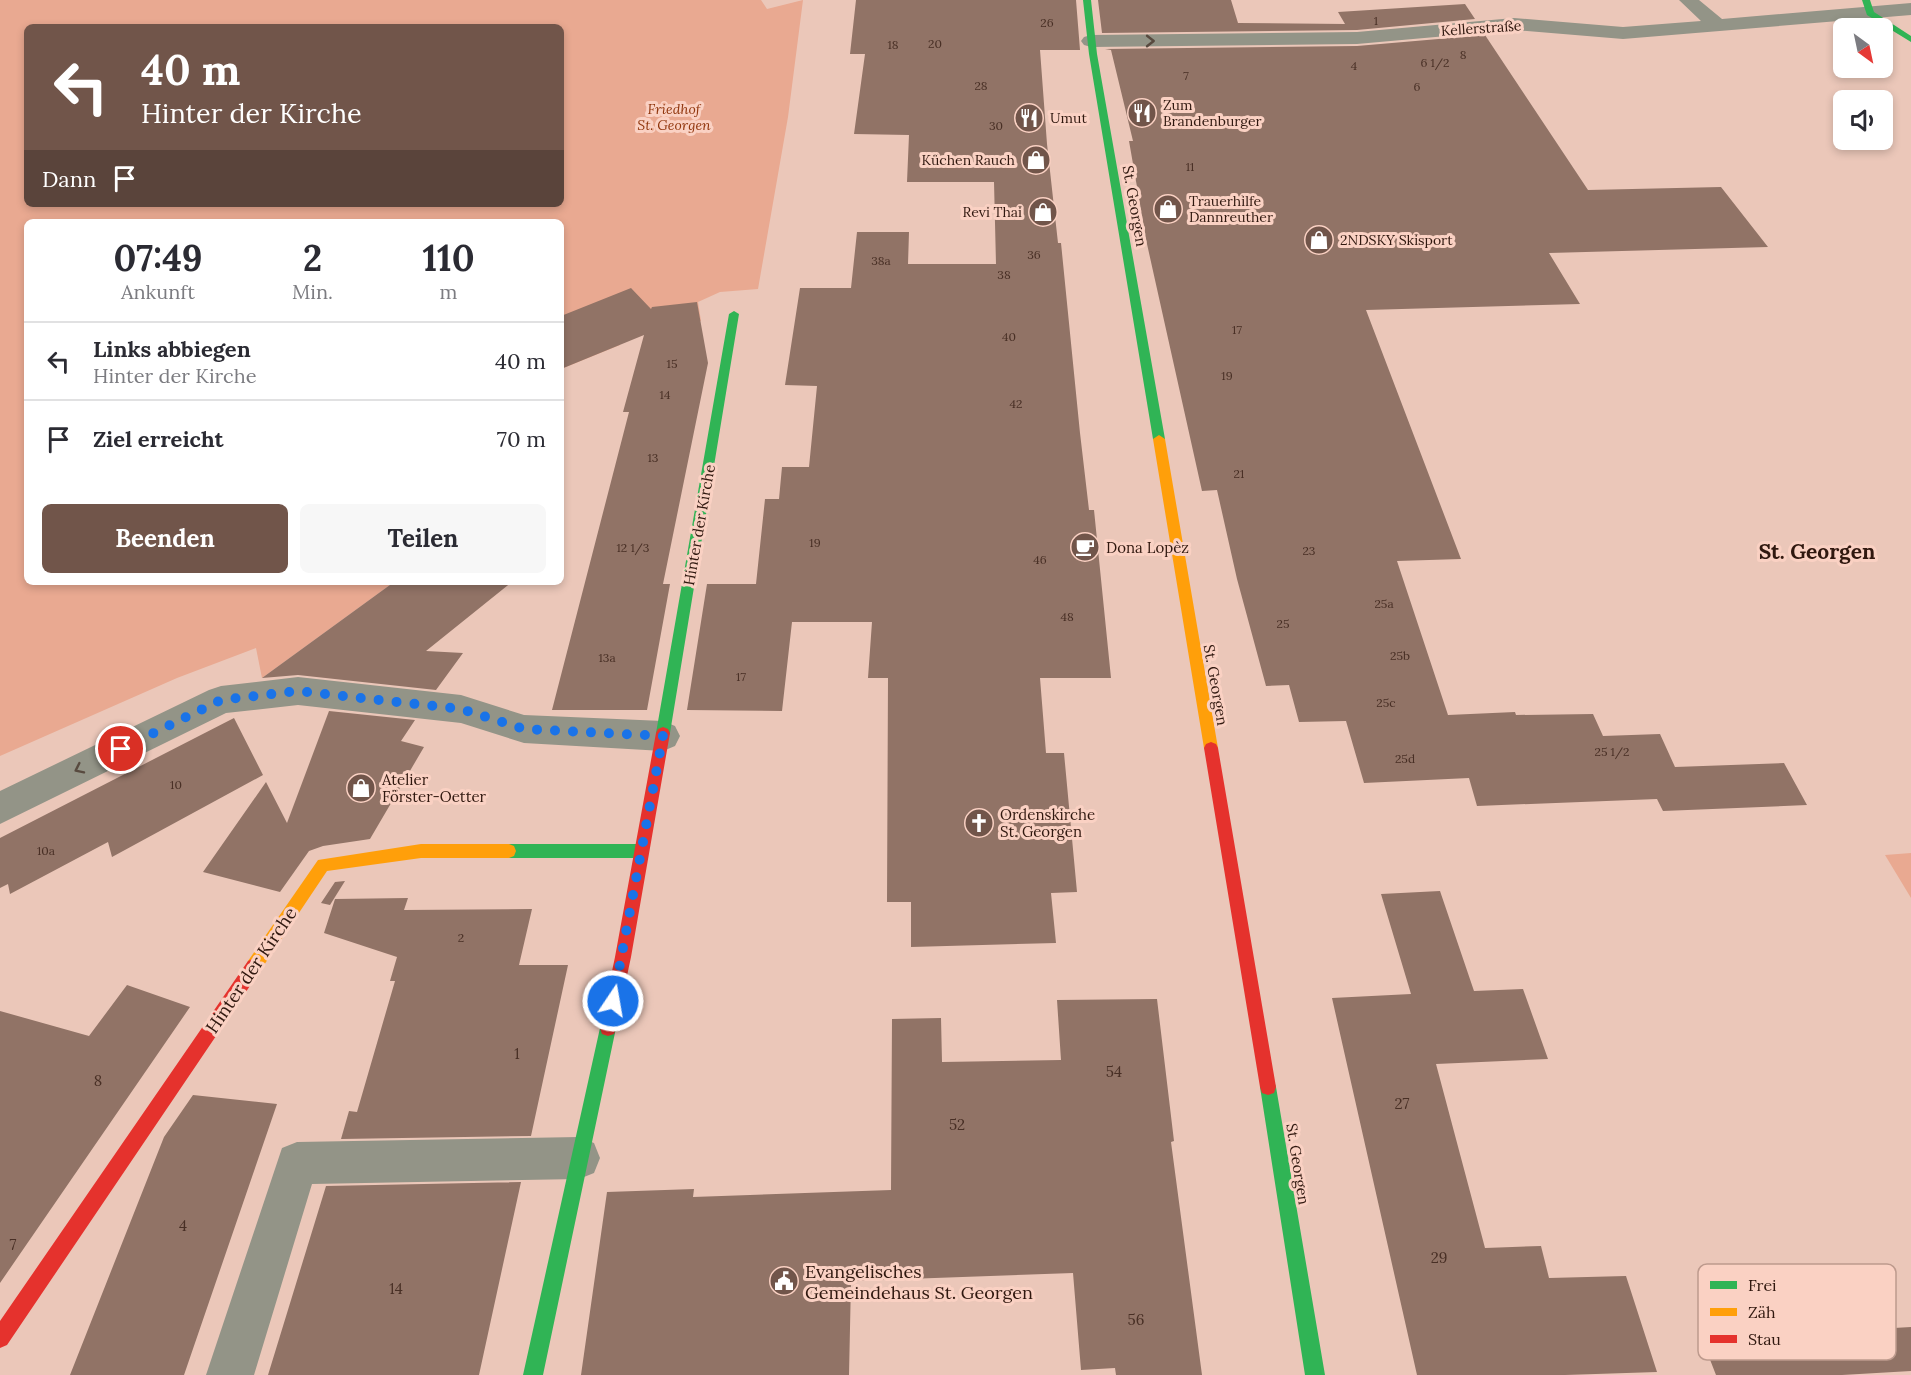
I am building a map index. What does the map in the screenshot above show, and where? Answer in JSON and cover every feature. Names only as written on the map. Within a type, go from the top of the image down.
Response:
[{"type":"street","name":"St. Georgen","points":[[1087,0],[1091,41],[1316,1375]]},
{"type":"street","points":[[1688,0],[1716,24]]},
{"type":"street","name":"Kellerstraße","points":[[1091,41],[1357,38],[1514,24],[1623,33],[1868,6],[1911,9]]},
{"type":"street","points":[[1868,6],[1911,40]]},
{"type":"street","name":"Hinter der Kirche","points":[[533,1375],[622,957],[663,736],[734,314]]},
{"type":"street","points":[[0,808],[221,700],[298,691],[461,709],[524,729],[663,736]]},
{"type":"street","name":"Hinter der Kirche","points":[[0,1338],[323,865],[421,851],[640,851]]},
{"type":"street","points":[[230,1375],[297,1163],[579,1158]]},
{"type":"green space","name":"Friedhof St. Georgen","points":[[0,0],[761,0],[767,9],[803,0],[788,117],[758,289],[720,292],[698,302],[701,321],[608,332],[620,345],[564,368],[564,219],[24,219],[24,585],[390,585],[262,678],[256,648],[177,678],[0,756]]},
{"type":"green space","points":[[1911,853],[1911,898],[1885,855]]},
{"type":"building","points":[[856,0],[1076,0],[1080,50],[1040,50],[1058,243],[1061,243],[1089,510],[1094,510],[1111,678],[1040,678],[1046,753],[1064,753],[1077,892],[1051,893],[1056,943],[911,947],[911,902],[887,902],[888,678],[868,678],[872,622],[792,622],[782,711],[687,710],[707,584],[756,584],[765,499],[779,499],[782,467],[809,467],[817,386],[785,385],[800,288],[851,288],[857,232],[909,232],[908,264],[996,264],[994,182],[907,182],[909,135],[854,134],[865,54],[850,54]]},
{"type":"building","points":[[1098,0],[1231,0],[1238,23],[1345,24],[1338,12],[1465,4],[1475,19],[1357,30],[1102,33]]},
{"type":"building","points":[[1485,35],[1588,190],[1721,187],[1768,247],[1549,253],[1580,304],[1366,310],[1461,559],[1397,561],[1448,715],[1515,712],[1516,715],[1593,714],[1603,736],[1660,734],[1675,767],[1784,763],[1807,805],[1663,811],[1657,799],[1477,806],[1469,778],[1364,783],[1346,721],[1299,722],[1289,685],[1266,686],[1237,579],[1217,490],[1202,491],[1147,244],[1129,141],[1133,141],[1111,50],[1105,49],[1357,46]]},
{"type":"building","points":[[631,288],[651,309],[652,307],[697,302],[708,363],[663,584],[670,584],[647,710],[552,710],[629,412],[623,412],[644,335],[564,368],[564,315]]},
{"type":"building","points":[[390,585],[508,585],[426,651],[463,653],[436,690],[298,675],[262,678]]},
{"type":"building","points":[[329,711],[415,720],[401,741],[424,747],[370,839],[323,846],[309,851],[280,892],[203,872],[266,782],[287,823]]},
{"type":"building","points":[[234,718],[263,775],[112,857],[108,842],[10,894],[8,884],[0,888],[0,838]]},
{"type":"building","points":[[345,881],[330,905],[321,903],[335,882]]},
{"type":"building","points":[[1440,891],[1474,991],[1523,989],[1548,1059],[1436,1064],[1485,1248],[1541,1246],[1549,1278],[1626,1276],[1657,1372],[1565,1375],[1417,1375],[1332,998],[1411,994],[1381,894]]},
{"type":"building","points":[[408,898],[404,910],[532,909],[519,965],[568,965],[531,1136],[341,1139],[349,1111],[357,1112],[395,981],[390,981],[397,957],[324,933],[335,899]]},
{"type":"building","points":[[127,985],[190,1007],[0,1283],[0,1011],[89,1036]]},
{"type":"building","points":[[1157,999],[1174,1141],[1171,1142],[1202,1375],[1116,1375],[1115,1368],[1081,1370],[1073,1273],[851,1281],[849,1375],[581,1375],[607,1192],[694,1189],[693,1197],[891,1190],[892,1019],[941,1018],[942,1062],[1061,1060],[1057,1000]]},
{"type":"building","points":[[193,1095],[277,1104],[184,1375],[70,1375],[164,1137]]},
{"type":"building","points":[[521,1182],[479,1375],[268,1375],[326,1186]]},
{"type":"building","points":[[1911,1327],[1911,1371],[1842,1375],[1716,1375],[1710,1360],[1896,1360],[1896,1328]]},
{"type":"traffic: fast","points":[[1087,0],[1093,54],[1159,439]]},
{"type":"traffic: fast","points":[[1866,0],[1870,13],[1911,40]]},
{"type":"traffic: fast","points":[[663,733],[734,314]]},
{"type":"traffic: fast","points":[[509,851],[640,851]]},
{"type":"traffic: fast","points":[[533,1375],[608,1028]]},
{"type":"traffic: fast","points":[[1268,1087],[1315,1375]]},
{"type":"traffic: slow","points":[[1159,439],[1211,748]]},
{"type":"traffic: slow","points":[[254,966],[323,865],[421,851],[509,851]]},
{"type":"traffic: jam","points":[[608,1028],[663,733]]},
{"type":"traffic: jam","points":[[1211,748],[1268,1087]]},
{"type":"traffic: jam","points":[[0,1338],[254,966]]},
{"type":"place","name":"Zum Brandenburger","points":[[1142,113]]},
{"type":"place","name":"Umut","points":[[1029,118]]},
{"type":"place","name":"Küchen Rauch","points":[[1036,160]]},
{"type":"place","name":"Trauerhilfe Dannreuther","points":[[1168,209]]},
{"type":"place","name":"Revi Thai","points":[[1043,212]]},
{"type":"place","name":"2NDSKY Skisport","points":[[1319,240]]},
{"type":"place","name":"Dona Lopèz","points":[[1085,547]]},
{"type":"place","name":"Atelier Förster-Oetter","points":[[361,788]]},
{"type":"place","name":"Ordenskirche St. Georgen","points":[[979,823]]},
{"type":"place","name":"Evangelisches Gemeindehaus St. Georgen","points":[[784,1281]]},
{"type":"district","name":"St. Georgen","points":[[1817,551]]},
{"type":"route","points":[[121,749],[221,700],[298,691],[461,709],[524,729],[663,736],[613,1001]]}]
